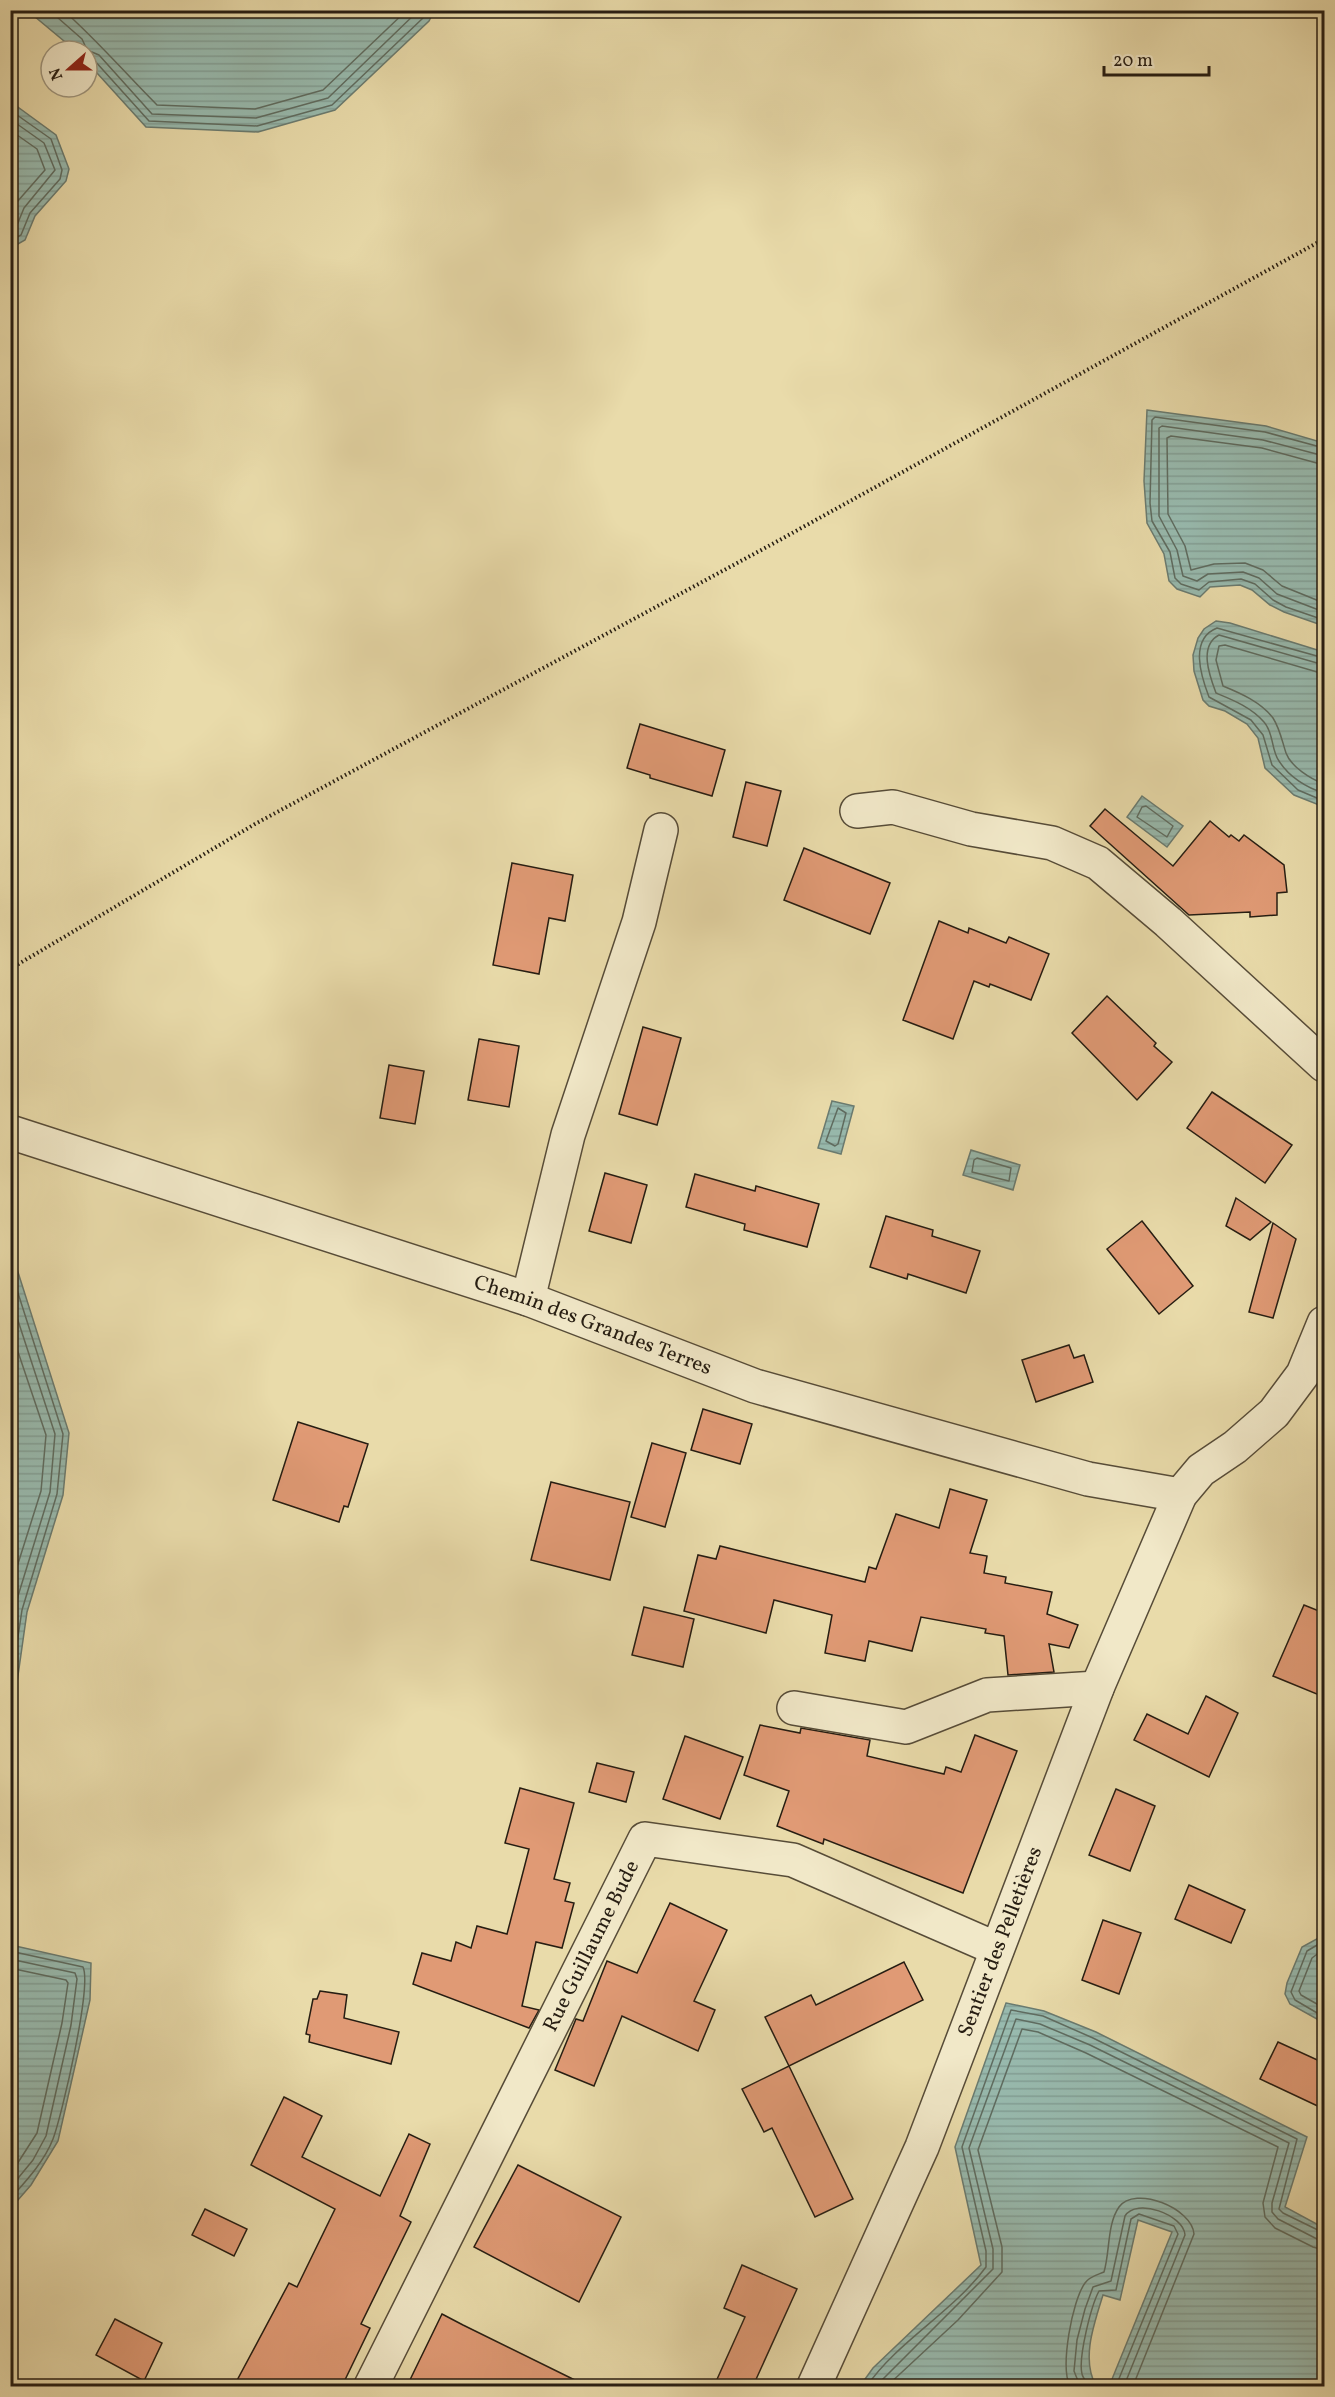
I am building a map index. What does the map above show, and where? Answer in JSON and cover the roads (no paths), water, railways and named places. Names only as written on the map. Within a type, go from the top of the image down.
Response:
[{"type":"street","points":[[857,811],[893,807],[971,830],[1052,843],[1098,863],[1168,922],[1324,1065]]},
{"type":"street","points":[[528,1299],[568,1135],[639,922],[661,830]]},
{"type":"street","name":"Chemin des Grandes Terres","points":[[10,1132],[528,1299],[755,1386],[1088,1479],[1180,1495]]},
{"type":"street","name":"Sentier des Pelletières","points":[[814,2386],[922,2146],[1097,1688],[1180,1495],[1201,1470],[1235,1447],[1274,1413],[1303,1374],[1324,1323]]},
{"type":"street","points":[[795,1708],[906,1727],[987,1695],[1097,1688]]},
{"type":"street","name":"Rue Guillaume Bude","points":[[371,2386],[645,1839],[793,1860],[997,1949]]},
{"type":"water","points":[[28,11],[434,11],[429,21],[335,110],[258,132],[146,127],[99,75],[99,39],[62,39]]},
{"type":"water","points":[[11,102],[56,135],[69,169],[66,181],[35,216],[25,240],[11,248]]},
{"type":"water","points":[[1147,410],[1266,426],[1324,443],[1324,626],[1284,612],[1270,605],[1252,590],[1240,585],[1210,587],[1200,597],[1177,589],[1169,581],[1164,554],[1147,523],[1144,481]]},
{"type":"water","points":[[1216,621],[1230,623],[1324,652],[1324,807],[1294,795],[1265,768],[1258,738],[1247,724],[1225,711],[1209,706],[1203,700],[1194,671],[1193,655],[1198,638],[1204,629]]},
{"type":"water","points":[[1142,796],[1183,826],[1167,847],[1127,817]]},
{"type":"water","points":[[832,1101],[854,1106],[841,1154],[818,1148]]},
{"type":"water","points":[[971,1150],[1020,1165],[1013,1190],[963,1175]]},
{"type":"water","points":[[11,1257],[17,1269],[69,1433],[63,1495],[27,1612],[11,1725]]},
{"type":"water","points":[[1324,1935],[1324,2023],[1290,2004],[1285,1994],[1287,1983],[1302,1947]]},
{"type":"water","points":[[11,1945],[91,1963],[90,2000],[58,2141],[31,2185],[11,2208]]},
{"type":"water","points":[[1006,2003],[1044,2011],[1096,2032],[1307,2137],[1285,2207],[1324,2228],[1324,2386],[1115,2386],[1110,2384],[1172,2232],[1138,2220],[1120,2300],[1103,2295],[1093,2329],[1089,2353],[1092,2376],[1096,2386],[860,2386],[873,2368],[981,2265],[955,2147]]}]
